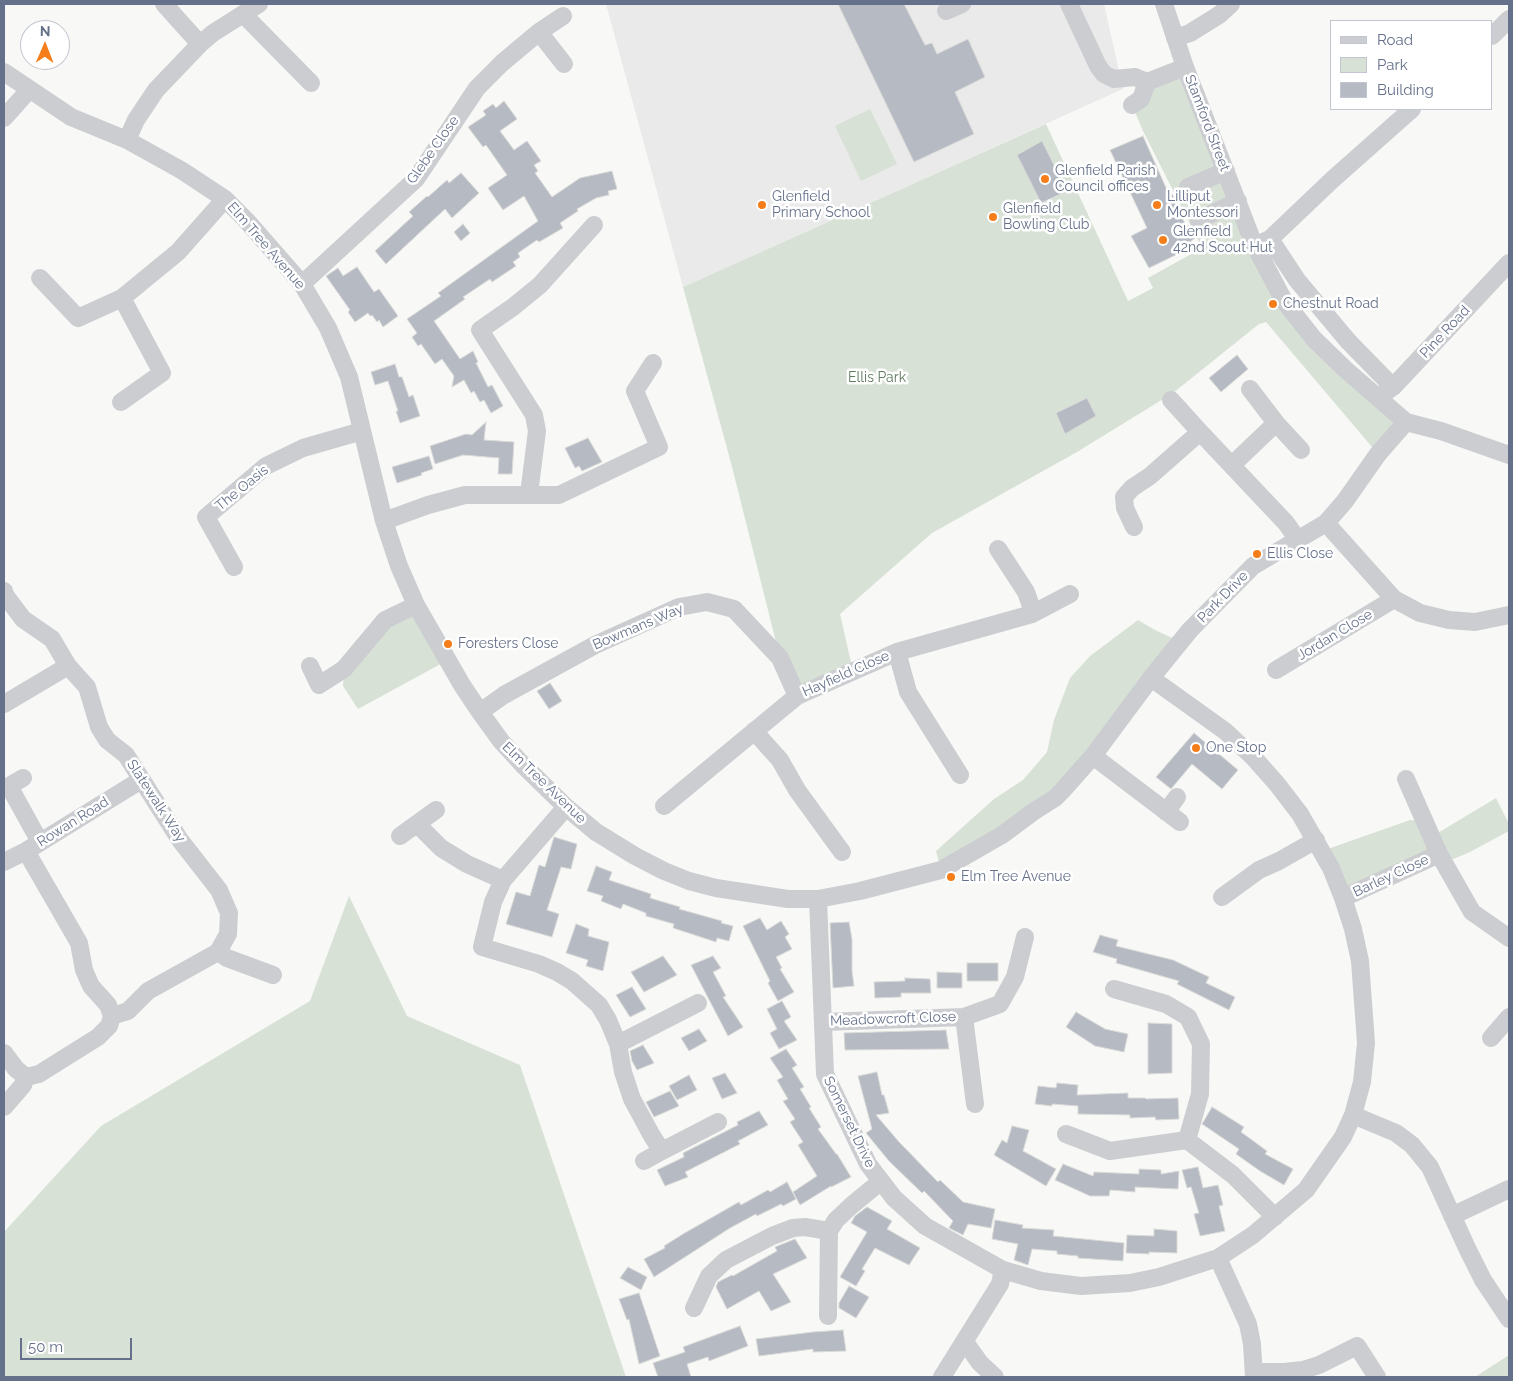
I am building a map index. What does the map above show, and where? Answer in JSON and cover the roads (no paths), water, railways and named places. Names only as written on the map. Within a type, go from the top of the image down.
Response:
[{"type":"street","points":[[164,4],[200,44]]},
{"type":"street","points":[[127,140],[136,120],[156,90],[200,44],[259,4]]},
{"type":"street","points":[[1070,4],[1098,66],[1104,74],[1114,79],[1135,77],[1147,82],[1186,66]]},
{"type":"street","name":"Stamford Street","points":[[1164,4],[1175,38],[1226,171],[1238,200],[1263,242],[1284,301],[1314,338],[1345,369],[1406,422]]},
{"type":"street","points":[[1175,38],[1190,34],[1219,15],[1231,4]]},
{"type":"street","points":[[243,14],[312,83]]},
{"type":"street","name":"Glebe Close","points":[[302,284],[416,179],[477,88],[502,63],[539,32],[563,16]]},
{"type":"street","points":[[1493,35],[1509,20]]},
{"type":"street","points":[[539,32],[564,64]]},
{"type":"street","name":"Elm Tree Avenue","points":[[4,72],[71,117],[127,140],[181,170],[225,199],[302,284],[328,328],[350,377],[384,521],[400,566],[416,605],[462,685],[501,741],[566,808],[596,832],[642,860],[689,881],[716,888],[788,900],[860,892],[941,870],[1002,835],[1032,812],[1055,798],[1093,756],[1152,678]]},
{"type":"street","points":[[1132,104],[1141,99],[1147,82]]},
{"type":"street","points":[[4,118],[29,90]]},
{"type":"street","points":[[1393,387],[1342,334],[1263,242],[1411,110]]},
{"type":"street","points":[[1188,187],[1226,171]]},
{"type":"street","points":[[40,278],[78,318],[122,298],[178,252],[225,199]]},
{"type":"street","points":[[1199,220],[1238,200]]},
{"type":"street","points":[[529,494],[537,431],[534,415],[480,330],[540,285],[594,226]]},
{"type":"street","name":"Pine Road","points":[[1378,398],[1393,387],[1509,263]]},
{"type":"street","points":[[121,402],[162,373],[122,298]]},
{"type":"street","points":[[384,521],[428,505],[465,495],[559,495],[659,447],[635,392],[653,363]]},
{"type":"street","points":[[1250,389],[1300,450]]},
{"type":"street","points":[[1171,400],[1286,523],[1298,540]]},
{"type":"street","points":[[1406,422],[1442,431],[1509,455]]},
{"type":"street","name":"Park Drive","points":[[1152,678],[1190,630],[1253,566],[1326,523],[1346,501],[1378,454],[1406,422]]},
{"type":"street","points":[[1232,465],[1276,423]]},
{"type":"street","name":"The Oasis","points":[[234,567],[206,517],[266,466],[303,448],[362,431]]},
{"type":"street","points":[[1134,527],[1125,508],[1124,497],[1132,488],[1150,476],[1200,432]]},
{"type":"street","points":[[1326,523],[1394,599],[1420,613],[1450,620],[1475,622],[1509,615]]},
{"type":"street","points":[[998,549],[1026,592],[1032,614]]},
{"type":"street","name":"Slatewalk Way","points":[[4,591],[5,596],[24,619],[52,639],[68,666],[87,687],[99,727],[103,734],[107,740],[126,755],[180,840],[219,890],[229,913],[228,934],[218,952]]},
{"type":"street","name":"Hayfield Close","points":[[664,806],[797,696],[897,652],[1032,614],[1070,594]]},
{"type":"street","name":"Jordan Close","points":[[1276,670],[1394,599]]},
{"type":"street","name":"Bowmans Way","points":[[480,712],[504,695],[596,645],[679,607],[707,602],[734,609],[780,658],[797,696]]},
{"type":"street","points":[[310,666],[320,685],[344,669],[385,620],[416,605]]},
{"type":"street","points":[[897,652],[908,692],[960,775]]},
{"type":"street","points":[[4,704],[68,666]]},
{"type":"street","name":"Somerset Drive","points":[[818,898],[825,1074],[868,1164],[894,1198],[925,1226],[1003,1270],[1041,1281],[1081,1286],[1130,1283],[1158,1277],[1218,1258],[1253,1235],[1306,1190],[1343,1138],[1353,1115],[1362,1082],[1366,1034],[1360,961],[1353,929],[1331,868],[1300,814],[1253,757],[1225,731],[1152,678]]},
{"type":"street","points":[[754,731],[780,760],[797,790],[842,852]]},
{"type":"street","points":[[1093,756],[1173,817],[1177,797]]},
{"type":"street","points":[[23,778],[9,786],[33,846],[79,943],[84,970],[91,986],[108,1005],[112,1016],[108,1026],[98,1037],[39,1074],[26,1077]]},
{"type":"street","name":"Barley Close","points":[[1406,779],[1439,854],[1472,912],[1509,938]]},
{"type":"street","name":"Rowan Road","points":[[4,862],[141,780]]},
{"type":"street","points":[[566,808],[503,880],[493,902],[480,953],[538,964],[557,972],[572,981],[599,1006],[608,1020],[618,1044],[622,1072],[632,1099],[662,1151]]},
{"type":"street","points":[[400,836],[436,810]]},
{"type":"street","points":[[417,824],[442,848],[467,864],[503,880]]},
{"type":"street","points":[[1222,897],[1259,870],[1316,840]]},
{"type":"street","name":"Barley Close","points":[[1343,898],[1439,854]]},
{"type":"street","name":"Meadowcroft Close","points":[[823,1022],[964,1017],[1000,1004],[1015,977],[1025,936]]},
{"type":"street","points":[[112,1016],[128,1011],[148,991],[218,952],[227,958],[273,975]]},
{"type":"street","points":[[1114,989],[1166,1004],[1188,1018],[1201,1044],[1200,1094],[1187,1140]]},
{"type":"street","points":[[618,1044],[698,1003]]},
{"type":"street","name":"Meadowcroft Close","points":[[964,1017],[975,1104]]},
{"type":"street","points":[[1491,1038],[1509,1017]]},
{"type":"street","points":[[4,1053],[16,1069],[26,1077]]},
{"type":"street","points":[[4,1107],[23,1085],[26,1077]]},
{"type":"street","points":[[1353,1115],[1396,1133],[1412,1146],[1430,1167],[1483,1280],[1509,1319]]},
{"type":"street","points":[[644,1161],[718,1122]]},
{"type":"street","points":[[1066,1134],[1110,1150],[1187,1140],[1233,1175],[1275,1217]]},
{"type":"street","points":[[828,1316],[829,1231],[836,1220],[880,1182]]},
{"type":"street","points":[[1452,1216],[1509,1188]]},
{"type":"street","points":[[694,1308],[709,1276],[726,1260],[738,1253],[793,1228],[805,1227],[829,1231]]},
{"type":"street","points":[[1218,1258],[1248,1324],[1254,1375],[1302,1370],[1319,1365],[1357,1346],[1376,1377]]},
{"type":"street","points":[[942,1377],[1000,1284],[1003,1270]]},
{"type":"street","points":[[965,1342],[980,1363],[994,1377]]},
{"type":"place","name":"Glenfield Parish Council offices","points":[[1045,179]]},
{"type":"place","name":"Glenfield Primary School","points":[[762,205]]},
{"type":"place","name":"Lilliput Montessori","points":[[1157,205]]},
{"type":"place","name":"Glenfield Bowling Club","points":[[993,217]]},
{"type":"place","name":"Glenfield 42nd Scout Hut","points":[[1163,240]]},
{"type":"place","name":"Chestnut Road","points":[[1273,304]]},
{"type":"place","name":"Ellis Close","points":[[1257,554]]},
{"type":"place","name":"Foresters Close","points":[[448,644]]},
{"type":"place","name":"One Stop","points":[[1196,748]]},
{"type":"place","name":"Elm Tree Avenue","points":[[951,877]]},
{"type":"park label","name":"Ellis Park","points":[[877,378]]}]
